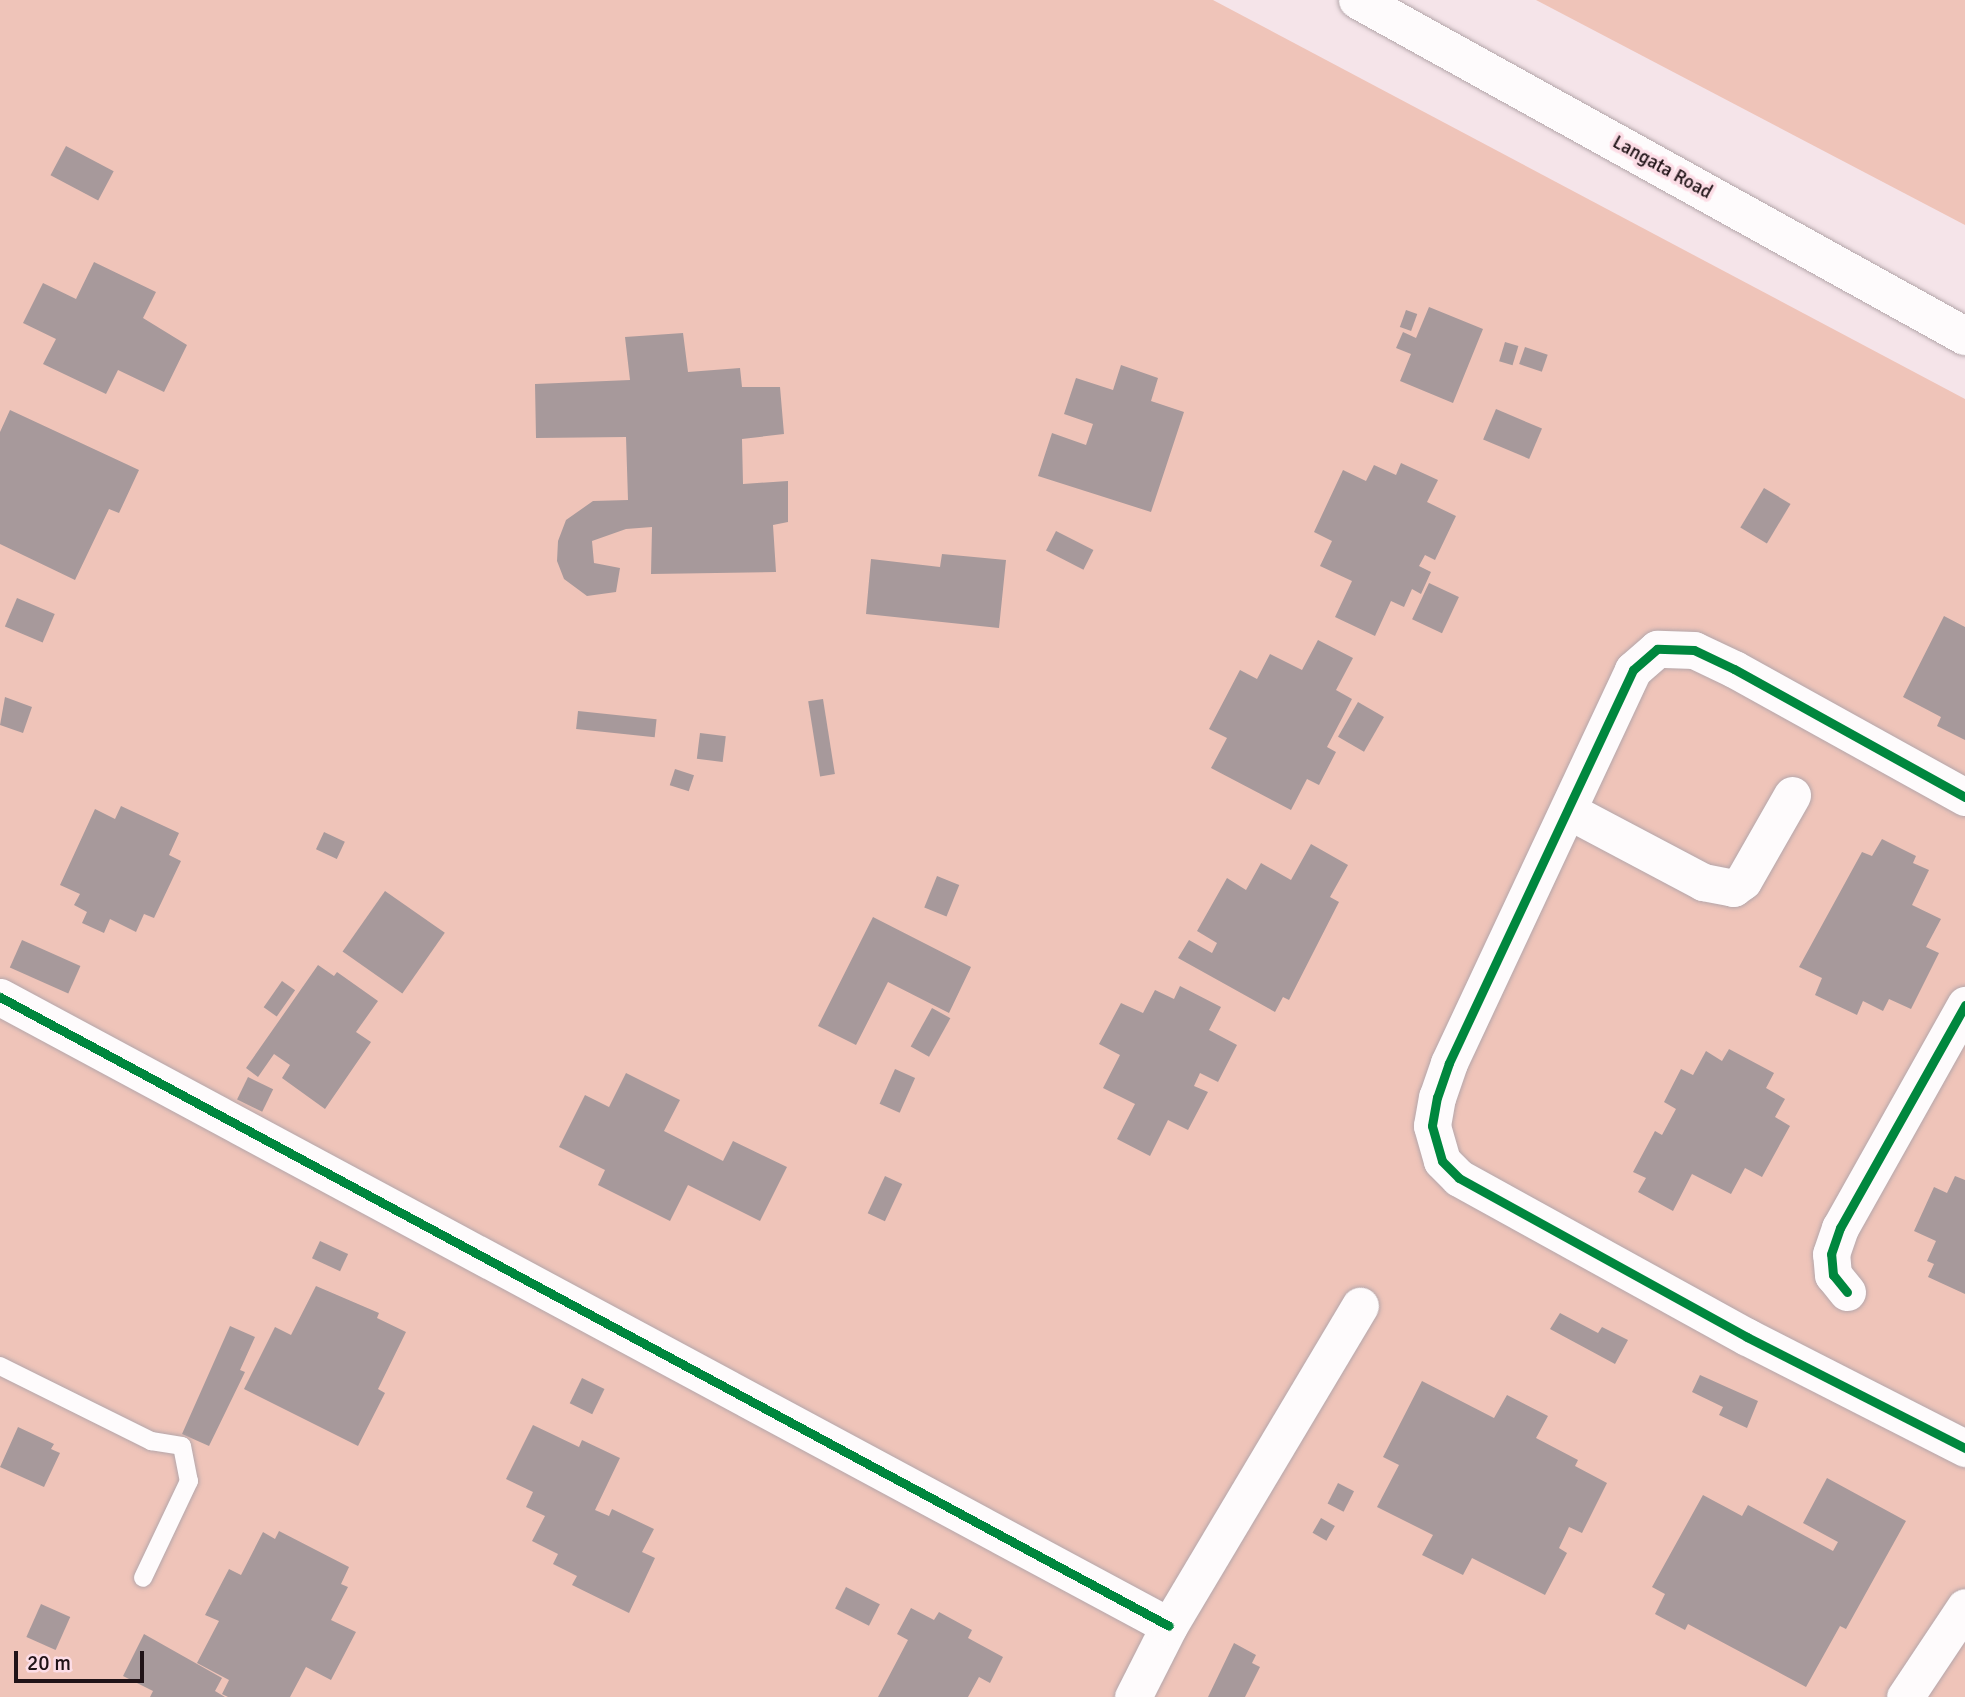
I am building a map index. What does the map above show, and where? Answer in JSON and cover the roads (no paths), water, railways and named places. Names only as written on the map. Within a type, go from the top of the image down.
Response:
[{"type":"main road","name":"Langata Road","points":[[1358,0],[1965,336]]},
{"type":"street","points":[[1965,797],[1734,668],[1695,650],[1657,649],[1633,670],[1437,1097],[1432,1126],[1441,1161],[1459,1178],[1965,1448]]},
{"type":"street","points":[[1569,811],[1703,882],[1733,888],[1743,881],[1792,795]]},
{"type":"street","points":[[0,997],[1169,1626]]},
{"type":"street","points":[[1847,1292],[1833,1275],[1831,1254],[1840,1227],[1965,1005]]},
{"type":"street","points":[[1133,1697],[1169,1626],[1360,1306]]},
{"type":"street","points":[[1905,1697],[1965,1607]]},
{"type":"lane","points":[[0,1366],[151,1441],[182,1447],[189,1481],[143,1578]]}]
